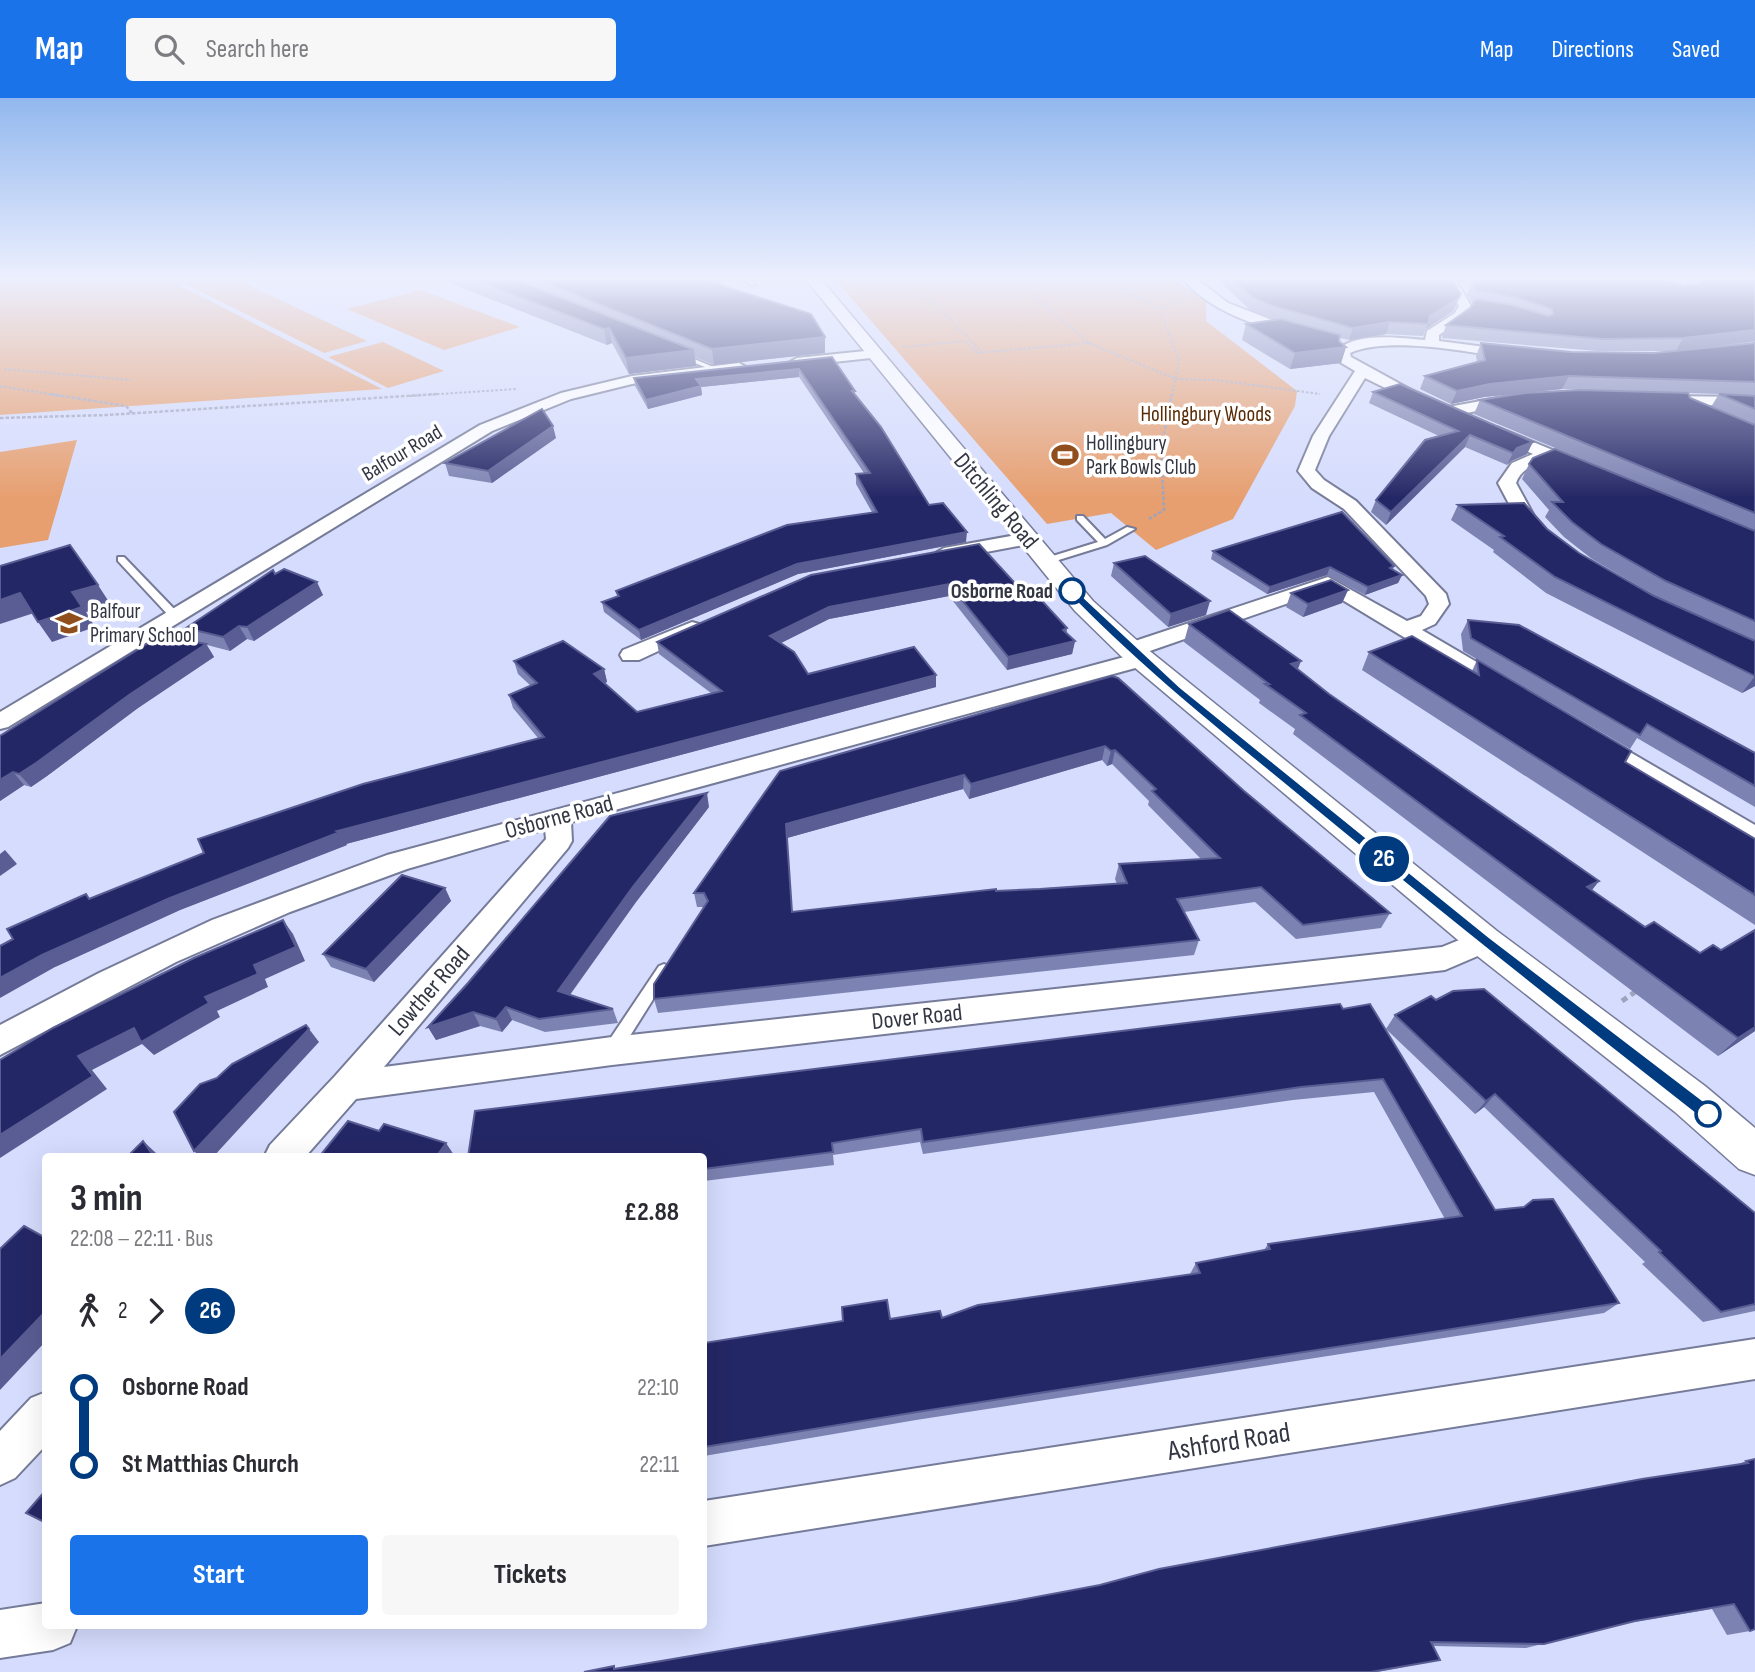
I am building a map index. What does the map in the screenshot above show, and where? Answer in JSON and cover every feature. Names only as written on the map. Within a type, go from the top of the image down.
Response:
[{"type":"street","name":"Ditchling Road","points":[[872,350],[1084,606],[1137,654],[1484,941],[1690,1098],[1755,1155]]},
{"type":"street","points":[[1343,350],[1345,359],[1362,372],[1448,412],[1588,471]]},
{"type":"street","points":[[1482,350],[1532,356]]},
{"type":"street","points":[[775,363],[874,353]]},
{"type":"street","name":"Balfour Road","points":[[0,722],[486,428],[566,397],[632,380],[752,366]]},
{"type":"street","points":[[1362,372],[1306,465],[1306,471],[1318,484],[1350,505],[1436,594],[1439,604],[1433,616],[1406,629]]},
{"type":"street","points":[[1448,412],[1482,404],[1532,398]]},
{"type":"street","points":[[1650,400],[1755,402]]},
{"type":"street","points":[[1676,400],[1710,416]]},
{"type":"street","points":[[1548,541],[1526,519],[1507,483],[1513,469],[1520,464],[1549,454]]},
{"type":"street","points":[[923,558],[1027,539]]},
{"type":"street","name":"Osborne Road","points":[[0,1041],[136,968],[329,886],[413,856],[558,818],[1137,654],[1328,583],[1522,698]]},
{"type":"street","points":[[627,658],[715,618]]},
{"type":"street","points":[[1580,733],[1755,837]]},
{"type":"street","name":"Lowther Road","points":[[286,1153],[559,841],[558,818]]},
{"type":"street","name":"Dover Road","points":[[347,1086],[612,1051],[1445,958],[1484,941]]},
{"type":"street","name":"Ashford Road","points":[[707,1524],[1755,1359]]},
{"type":"street","points":[[0,1463],[42,1417]]},
{"type":"street","points":[[0,1634],[42,1628]]},
{"type":"lane","points":[[669,350],[714,369]]},
{"type":"lane","points":[[1080,518],[1104,543]]},
{"type":"lane","points":[[1046,561],[1104,543],[1130,529]]},
{"type":"lane","points":[[121,559],[175,616]]},
{"type":"lane","points":[[612,1051],[671,960]]},
{"type":"path","points":[[874,353],[893,350]]},
{"type":"path","points":[[974,350],[1000,350]]},
{"type":"path","points":[[1106,350],[1175,379],[1216,380],[1345,398]]},
{"type":"path","points":[[1130,529],[1164,510],[1161,449],[1179,360],[1175,350]]},
{"type":"path","points":[[4,369],[131,380]]},
{"type":"path","points":[[0,386],[126,406],[132,413]]},
{"type":"path","points":[[0,418],[132,413],[520,389]]},
{"type":"path","points":[[1590,1023],[1649,982]]},
{"type":"green space","points":[[0,350],[307,350],[382,389],[0,415]]},
{"type":"green space","points":[[352,350],[401,350],[444,371],[388,388],[328,357]]},
{"type":"green space","name":"Hollingbury Woods","points":[[897,350],[1244,350],[1297,391],[1295,406],[1233,519],[1156,550],[1111,513],[1047,524]]},
{"type":"green space","points":[[77,440],[48,540],[0,548],[0,452]]},
{"type":"building","points":[[622,350],[690,350],[626,358]]},
{"type":"building","points":[[1291,350],[1317,350],[1295,353]]},
{"type":"building","points":[[1483,350],[1654,353],[1755,350],[1755,382],[1569,376],[1490,384],[1457,391],[1425,376],[1485,360]]},
{"type":"building","points":[[832,357],[855,391],[852,391],[881,427],[929,505],[943,503],[967,532],[797,564],[639,630],[602,602],[619,596],[616,591],[787,525],[877,512],[856,474],[870,473],[799,369],[696,379],[701,386],[646,400],[634,378]]},
{"type":"building","points":[[1400,384],[1533,442],[1517,448],[1513,453],[1470,435],[1391,512],[1376,500],[1425,440],[1458,431],[1373,392]]},
{"type":"building","points":[[1580,390],[1688,393],[1690,398],[1755,425],[1755,513],[1480,400],[1525,393]]},
{"type":"building","points":[[1719,394],[1755,396],[1755,409]]},
{"type":"building","points":[[542,409],[553,426],[488,471],[445,463]]},
{"type":"building","points":[[1555,449],[1755,531],[1755,621],[1666,581],[1601,544],[1572,522],[1552,502],[1563,502],[1529,464],[1533,458]]},
{"type":"building","points":[[1524,503],[1547,529],[1579,553],[1654,596],[1755,641],[1755,676],[1555,577],[1500,537],[1504,536],[1458,505]]},
{"type":"building","points":[[1342,512],[1394,566],[1390,568],[1402,575],[1368,587],[1330,567],[1270,587],[1213,551]]},
{"type":"building","points":[[979,544],[1024,593],[1033,591],[1067,628],[1063,630],[1075,641],[1008,657],[949,584],[829,607],[770,636],[794,652],[808,674],[914,647],[936,675],[337,831],[340,832],[170,898],[42,955],[0,978],[0,946],[13,939],[7,929],[86,894],[89,899],[204,853],[198,839],[363,784],[544,737],[509,695],[537,683],[514,661],[563,641],[604,669],[594,674],[637,712],[722,691],[657,642],[811,575]]},
{"type":"building","points":[[70,545],[98,585],[72,592],[82,607],[38,622],[20,593],[0,600],[0,566]]},
{"type":"building","points":[[1145,556],[1210,601],[1171,614],[1114,563]]},
{"type":"building","points":[[284,569],[317,582],[247,627],[239,626],[223,637],[186,628],[273,570],[275,574]]},
{"type":"building","points":[[1331,580],[1348,590],[1308,604],[1291,593]]},
{"type":"building","points":[[1229,610],[1301,661],[1291,664],[1329,694],[1599,881],[1587,887],[1645,927],[1654,922],[1700,953],[1713,945],[1721,950],[1755,930],[1755,1027],[1738,1038],[1300,715],[1306,713],[1189,624]]},
{"type":"building","points":[[1468,620],[1519,625],[1755,753],[1755,786],[1647,724],[1640,735],[1471,638]]},
{"type":"building","points":[[161,635],[206,644],[129,695],[36,763],[19,774],[13,772],[0,780],[0,736]]},
{"type":"building","points":[[1412,636],[1479,675],[1477,660],[1631,751],[1625,762],[1755,839],[1755,895],[1369,652]]},
{"type":"building","points":[[1112,676],[1118,678],[1244,791],[1390,913],[1303,925],[1261,887],[1177,899],[1199,940],[654,999],[654,984],[708,901],[704,893],[694,893],[780,771]],"holes":[[[1105,746],[1111,751],[1115,750],[1156,789],[1152,791],[1220,858],[1119,864],[1127,883],[996,889],[792,912],[786,824],[964,775],[971,784]]]},
{"type":"building","points":[[707,793],[632,888],[558,991],[613,1009],[539,1019],[506,1007],[496,1019],[473,1012],[428,1027],[610,816]]},
{"type":"building","points":[[402,875],[445,888],[366,969],[323,954]]},
{"type":"building","points":[[283,920],[296,947],[254,965],[258,974],[205,997],[209,1003],[141,1042],[134,1028],[78,1056],[93,1076],[0,1135],[0,1060],[53,1028],[194,958]]},
{"type":"building","points":[[1484,989],[1755,1213],[1755,1304],[1721,1312],[1659,1252],[1661,1251],[1495,1094],[1486,1101],[1395,1015],[1431,996],[1436,1000],[1453,991]]},
{"type":"building","points":[[1340,1004],[1343,1009],[1370,1004],[1495,1210],[1524,1207],[1533,1200],[1553,1199],[1619,1303],[707,1447],[707,1343],[843,1321],[842,1307],[887,1300],[890,1319],[940,1311],[942,1318],[978,1305],[1200,1273],[1196,1263],[1270,1249],[1268,1244],[1462,1216],[1383,1079],[1301,1087],[923,1142],[921,1129],[832,1143],[833,1152],[707,1169],[707,1153],[469,1153],[475,1111]]},
{"type":"building","points":[[306,1025],[309,1029],[194,1151],[174,1112],[200,1084],[217,1078],[232,1064]]},
{"type":"building","points":[[348,1121],[379,1131],[384,1124],[446,1143],[439,1153],[322,1153]]},
{"type":"building","points":[[143,1141],[151,1153],[131,1153]]},
{"type":"building","points":[[24,1226],[42,1236],[42,1315],[0,1359],[0,1249]]},
{"type":"building","points":[[1755,1459],[1755,1629],[1750,1631],[1734,1604],[1635,1621],[1544,1644],[1431,1642],[1440,1660],[1371,1672],[584,1672],[1015,1601],[1100,1585],[1159,1569],[1642,1479],[1748,1463],[1746,1461]]},
{"type":"building","points":[[42,1495],[42,1521],[26,1513]]},
{"type":"bus line","name":"26","points":[[1072,591],[1084,606],[1176,689],[1484,941],[1708,1114]]},
{"type":"place","name":"Hollingbury Park Bowls Club","points":[[1065,455]]},
{"type":"place","name":"Osborne Road","points":[[1072,591]]},
{"type":"place","name":"Balfour Primary School","points":[[69,623]]}]
